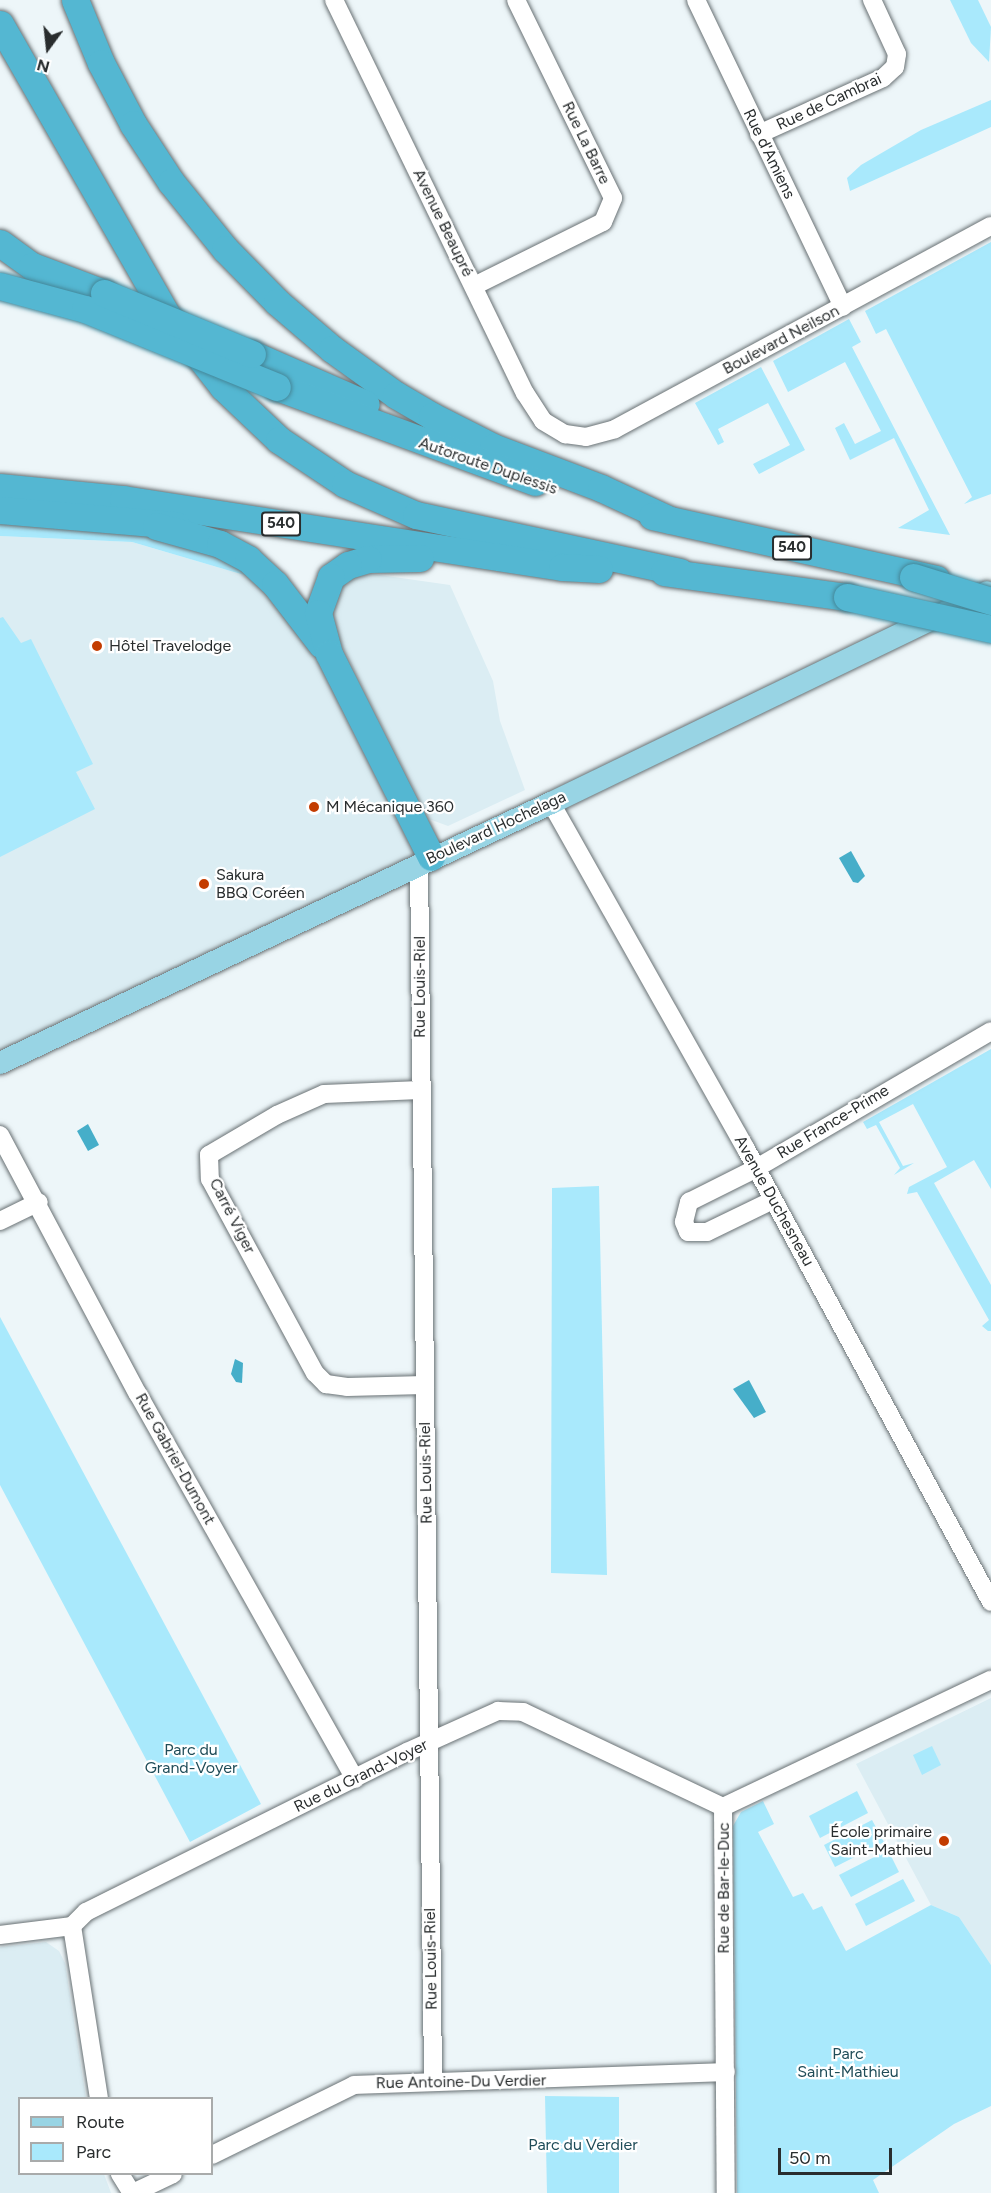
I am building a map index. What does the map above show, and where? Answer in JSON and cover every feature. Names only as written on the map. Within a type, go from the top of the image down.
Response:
[{"type":"highway","points":[[75,0],[101,63],[133,124],[165,172],[225,249],[277,302],[332,349],[396,395],[432,416],[493,447],[601,488],[670,520]]},
{"type":"highway","points":[[0,24],[165,314],[223,387],[279,440],[345,484],[416,514],[680,572]]},
{"type":"highway","points":[[0,243],[32,266],[321,382],[510,473]]},
{"type":"highway","name":"Autoroute Duplessis","points":[[0,286],[85,309],[277,387],[589,502],[913,577],[991,601]]},
{"type":"highway","name":"540","points":[[0,487],[123,500],[562,567],[680,572],[847,597],[991,629]]},
{"type":"highway","points":[[0,510],[138,521],[460,558],[562,567]]},
{"type":"highway","points":[[138,521],[220,544],[248,559],[275,584],[330,654]]},
{"type":"highway","points":[[330,654],[318,613],[324,590],[339,570],[368,559],[460,558]]},
{"type":"highway","points":[[913,577],[991,589]]},
{"type":"highway","name":"Rue Louis-Riel","points":[[330,654],[425,860]]},
{"type":"main road","name":"Boulevard Hochelaga","points":[[0,1063],[425,860],[551,803],[991,589]]},
{"type":"street","name":"Avenue Beaupré","points":[[334,0],[535,411],[543,421],[566,434]]},
{"type":"street","name":"Rue La Barre","points":[[474,286],[603,222],[613,198],[516,0]]},
{"type":"street","name":"Rue d'Amiens","points":[[696,0],[843,307]]},
{"type":"street","name":"Rue de Cambrai","points":[[759,134],[884,78],[895,67],[897,54],[872,0]]},
{"type":"street","name":"Boulevard Neilson","points":[[566,434],[586,437],[615,429],[991,226]]},
{"type":"street","name":"Avenue Duchesneau","points":[[551,803],[773,1200],[991,1602]]},
{"type":"street","name":"Rue Louis-Riel","points":[[425,860],[420,1090],[433,2082]]},
{"type":"street","name":"Rue France-Prime","points":[[773,1200],[707,1232],[688,1232],[684,1222],[688,1202],[755,1168],[991,1031]]},
{"type":"street","name":"Carré Viger","points":[[420,1090],[324,1094],[277,1115],[209,1155],[210,1179],[315,1373],[326,1384],[425,1385]]},
{"type":"street","name":"Rue Gabriel-Dumont","points":[[0,1135],[39,1202],[138,1394],[356,1779]]},
{"type":"street","points":[[0,1221],[39,1202]]},
{"type":"street","name":"Rue de Bar-le-Duc","points":[[726,2193],[723,1808],[991,1680]]},
{"type":"street","name":"Rue du Grand-Voyer","points":[[72,1926],[86,1912],[428,1743],[498,1711],[523,1712],[723,1808]]},
{"type":"street","points":[[0,1935],[72,1926],[99,2097]]},
{"type":"street","name":"Rue Antoine-Du Verdier","points":[[213,2155],[354,2085],[726,2072]]},
{"type":"street","points":[[121,2175],[132,2193],[171,2175]]},
{"type":"shaded area","points":[[0,536],[132,542],[275,584],[431,857],[0,1063]]},
{"type":"shaded area","points":[[366,573],[450,585],[493,681],[500,721],[525,790],[448,826],[429,819],[329,620],[341,581]]},
{"type":"shaded area","points":[[851,851],[865,876],[858,883],[853,882],[839,858]]},
{"type":"shaded area","points":[[88,1124],[99,1145],[88,1151],[77,1131]]},
{"type":"shaded area","points":[[235,1359],[243,1363],[242,1383],[236,1382],[231,1374]]},
{"type":"shaded area","points":[[749,1380],[766,1412],[754,1418],[733,1389]]},
{"type":"shaded area","name":"École primaire Saint-Mathieu","points":[[991,1698],[991,1965],[959,1917],[931,1905],[856,1764]]},
{"type":"shaded area","points":[[46,1942],[59,1951],[65,1963],[86,2097],[18,2097],[18,2175],[104,2175],[111,2193],[0,2193],[0,1947]]},
{"type":"green space","points":[[950,0],[978,0],[991,27],[989,62],[971,43]]},
{"type":"green space","points":[[991,100],[991,127],[850,191],[847,178],[861,165],[921,130]]},
{"type":"green space","points":[[991,242],[991,494],[964,504],[972,497],[886,329],[876,334],[865,311]]},
{"type":"green space","points":[[849,319],[861,342],[852,347],[950,535],[898,528],[929,510],[894,438],[850,460],[835,428],[844,423],[855,444],[881,431],[845,362],[788,392],[773,361]]},
{"type":"green space","points":[[761,367],[805,450],[759,474],[753,464],[790,445],[768,403],[718,429],[724,442],[718,445],[695,403]]},
{"type":"green space","points":[[0,510],[138,521],[275,584],[132,542],[0,536]]},
{"type":"green space","points":[[3,617],[21,643],[31,639],[93,764],[76,772],[95,809],[0,857],[0,618]]},
{"type":"green space","points":[[991,1049],[991,1189],[974,1160],[934,1183],[991,1285],[991,1331],[988,1331],[982,1326],[989,1320],[917,1192],[907,1194],[909,1187],[947,1167],[913,1104],[879,1122],[903,1166],[914,1163],[894,1175],[900,1168],[876,1125],[867,1129],[863,1122]]},
{"type":"green space","points":[[599,1186],[607,1575],[551,1573],[552,1188]]},
{"type":"green space","name":"Parc du Grand-Voyer","points":[[0,1317],[261,1804],[190,1842],[0,1485]]},
{"type":"green space","points":[[932,1746],[941,1765],[922,1775],[913,1755]]},
{"type":"green space","points":[[857,1791],[868,1813],[820,1838],[809,1816]]},
{"type":"green space","name":"Parc Saint-Mathieu","points":[[763,1801],[774,1824],[758,1832],[793,1897],[803,1893],[813,1910],[822,1906],[846,1951],[931,1905],[959,1917],[991,1965],[991,2106],[954,2124],[873,2180],[879,2193],[737,2193],[733,1826],[741,1812]]},
{"type":"green space","points":[[872,1820],[884,1842],[835,1867],[824,1845]]},
{"type":"green space","points":[[888,1850],[899,1872],[851,1897],[839,1875]]},
{"type":"green space","points":[[903,1879],[915,1901],[866,1926],[855,1904]]},
{"type":"green space","name":"Parc du Verdier","points":[[545,2096],[619,2097],[619,2193],[547,2193]]},
{"type":"place","name":"Hôtel Travelodge","points":[[97,646]]},
{"type":"place","name":"M Mécanique 360","points":[[314,807]]},
{"type":"place","name":"Sakura BBQ Coréen","points":[[204,884]]},
{"type":"place","name":"École primaire Saint-Mathieu","points":[[944,1841]]}]
